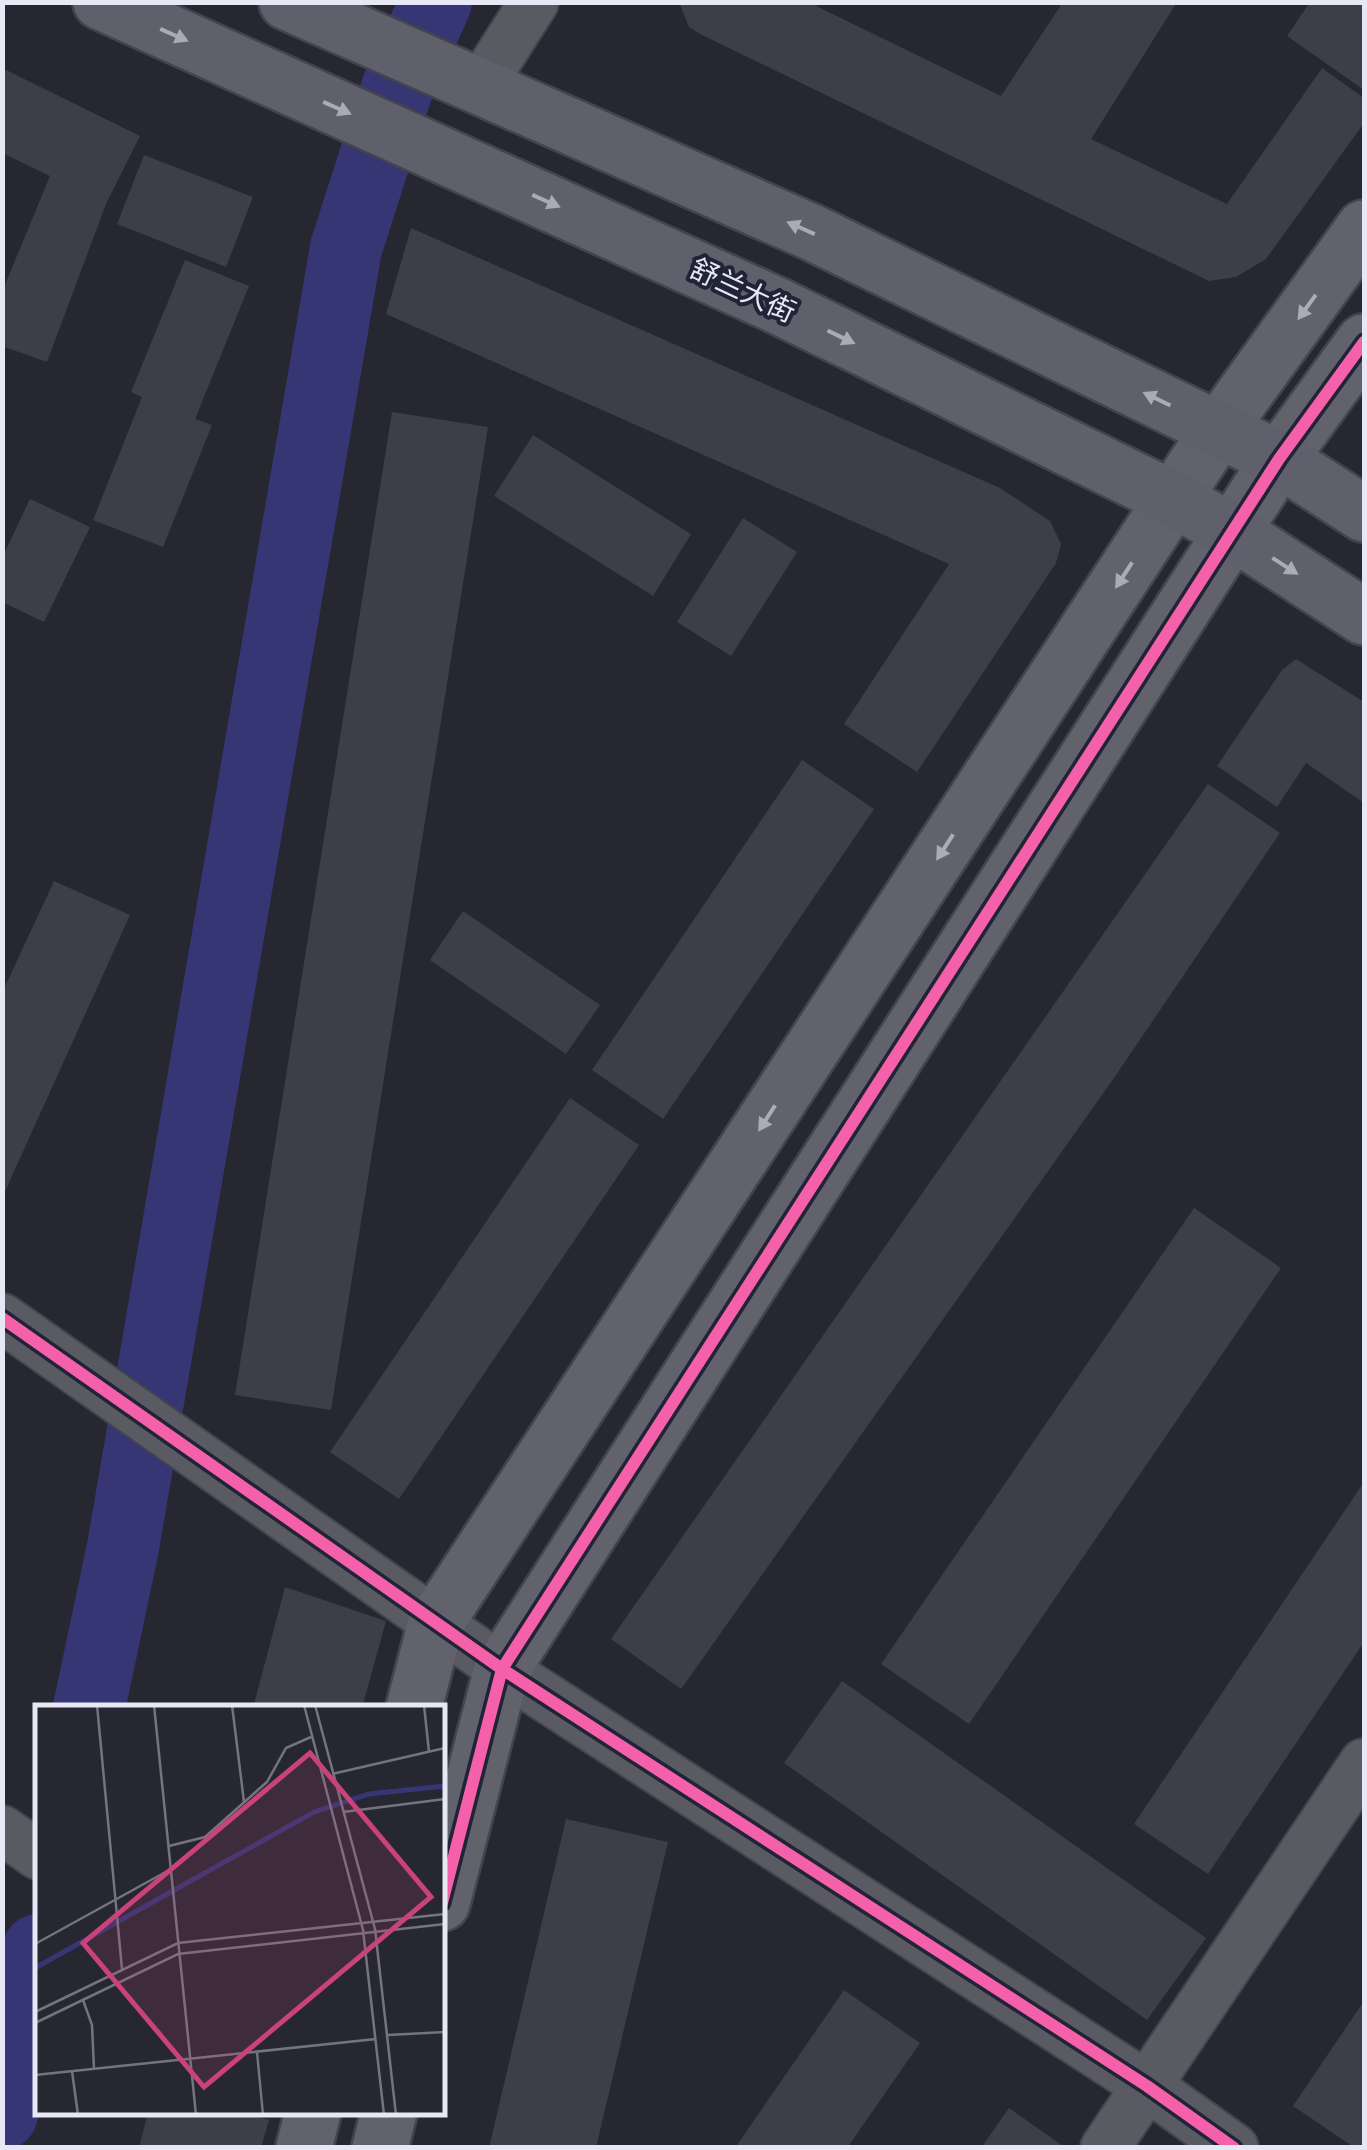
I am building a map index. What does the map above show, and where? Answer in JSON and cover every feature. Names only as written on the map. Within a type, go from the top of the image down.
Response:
[{"type":"main road","name":"舒兰大街","points":[[101,2],[776,305],[1174,500],[1233,532],[1364,618]]},
{"type":"main road","points":[[287,2],[811,232],[1279,459],[1364,514]]},
{"type":"street","points":[[479,86],[534,2]]},
{"type":"street","points":[[415,1705],[436,1622],[1219,429],[1364,228]]},
{"type":"street","points":[[445,1891],[502,1669],[1279,459],[1364,342]]},
{"type":"street","points":[[13,1326],[502,1669],[1147,2086],[1234,2148]]},
{"type":"street","points":[[1105,2148],[1364,1763]]},
{"type":"street","points":[[2,1830],[35,1852]]},
{"type":"street","points":[[304,2148],[311,2115]]},
{"type":"street","points":[[380,2148],[388,2115]]},
{"type":"building","points":[[679,2],[808,2],[1001,96],[1063,2],[1177,2],[1091,139],[1227,204],[1322,68],[1364,98],[1364,123],[1266,259],[1236,277],[1209,281],[702,35],[689,27]]},
{"type":"building","points":[[1310,2],[1364,2],[1364,90],[1287,36]]},
{"type":"building","points":[[2,68],[140,136],[106,204],[47,362],[2,346],[2,292],[50,176],[2,153]]},
{"type":"building","points":[[144,155],[253,197],[226,267],[117,224]]},
{"type":"building","points":[[411,228],[1000,488],[1050,521],[1061,544],[1056,563],[917,772],[844,724],[949,564],[386,314]]},
{"type":"building","points":[[185,260],[249,286],[195,419],[212,425],[163,547],[93,520],[142,397],[131,392]]},
{"type":"building","points":[[392,412],[488,427],[331,1410],[235,1395]]},
{"type":"building","points":[[533,435],[691,534],[653,596],[494,496]]},
{"type":"building","points":[[30,499],[90,527],[44,622],[2,602],[2,558]]},
{"type":"building","points":[[743,518],[797,552],[731,656],[677,622]]},
{"type":"building","points":[[1296,659],[1364,702],[1364,803],[1306,763],[1277,807],[1217,766],[1282,670]]},
{"type":"building","points":[[802,760],[874,809],[663,1119],[592,1070]]},
{"type":"building","points":[[1208,784],[1280,833],[1114,1078],[681,1689],[611,1639]]},
{"type":"building","points":[[54,881],[130,915],[2,1198],[2,993]]},
{"type":"building","points":[[463,911],[600,1005],[566,1054],[430,960]]},
{"type":"building","points":[[570,1098],[639,1145],[399,1499],[330,1452]]},
{"type":"building","points":[[1194,1208],[1281,1268],[969,1724],[881,1664]]},
{"type":"building","points":[[1364,1482],[1364,1642],[1208,1874],[1134,1824]]},
{"type":"building","points":[[285,1587],[386,1621],[363,1705],[254,1705]]},
{"type":"building","points":[[842,1681],[1206,1938],[1147,2020],[784,1763]]},
{"type":"building","points":[[566,1819],[668,1842],[596,2148],[489,2148]]},
{"type":"building","points":[[844,1990],[920,2043],[847,2148],[735,2148]]},
{"type":"building","points":[[1364,2001],[1364,2148],[1355,2148],[1293,2106]]},
{"type":"building","points":[[1009,2108],[1066,2148],[981,2148]]},
{"type":"building","points":[[147,2115],[252,2115],[269,2120],[261,2148],[139,2148]]},
{"type":"waterway","points":[[90,1705],[123,1547],[346,248],[398,86],[436,2]]},
{"type":"waterway","points":[[2,2114],[35,1964]]},
{"type":"cycle path","points":[[445,1891],[502,1669],[1279,459],[1364,342]]},
{"type":"cycle path","points":[[2,1318],[502,1669],[1147,2086],[1234,2148]]}]
